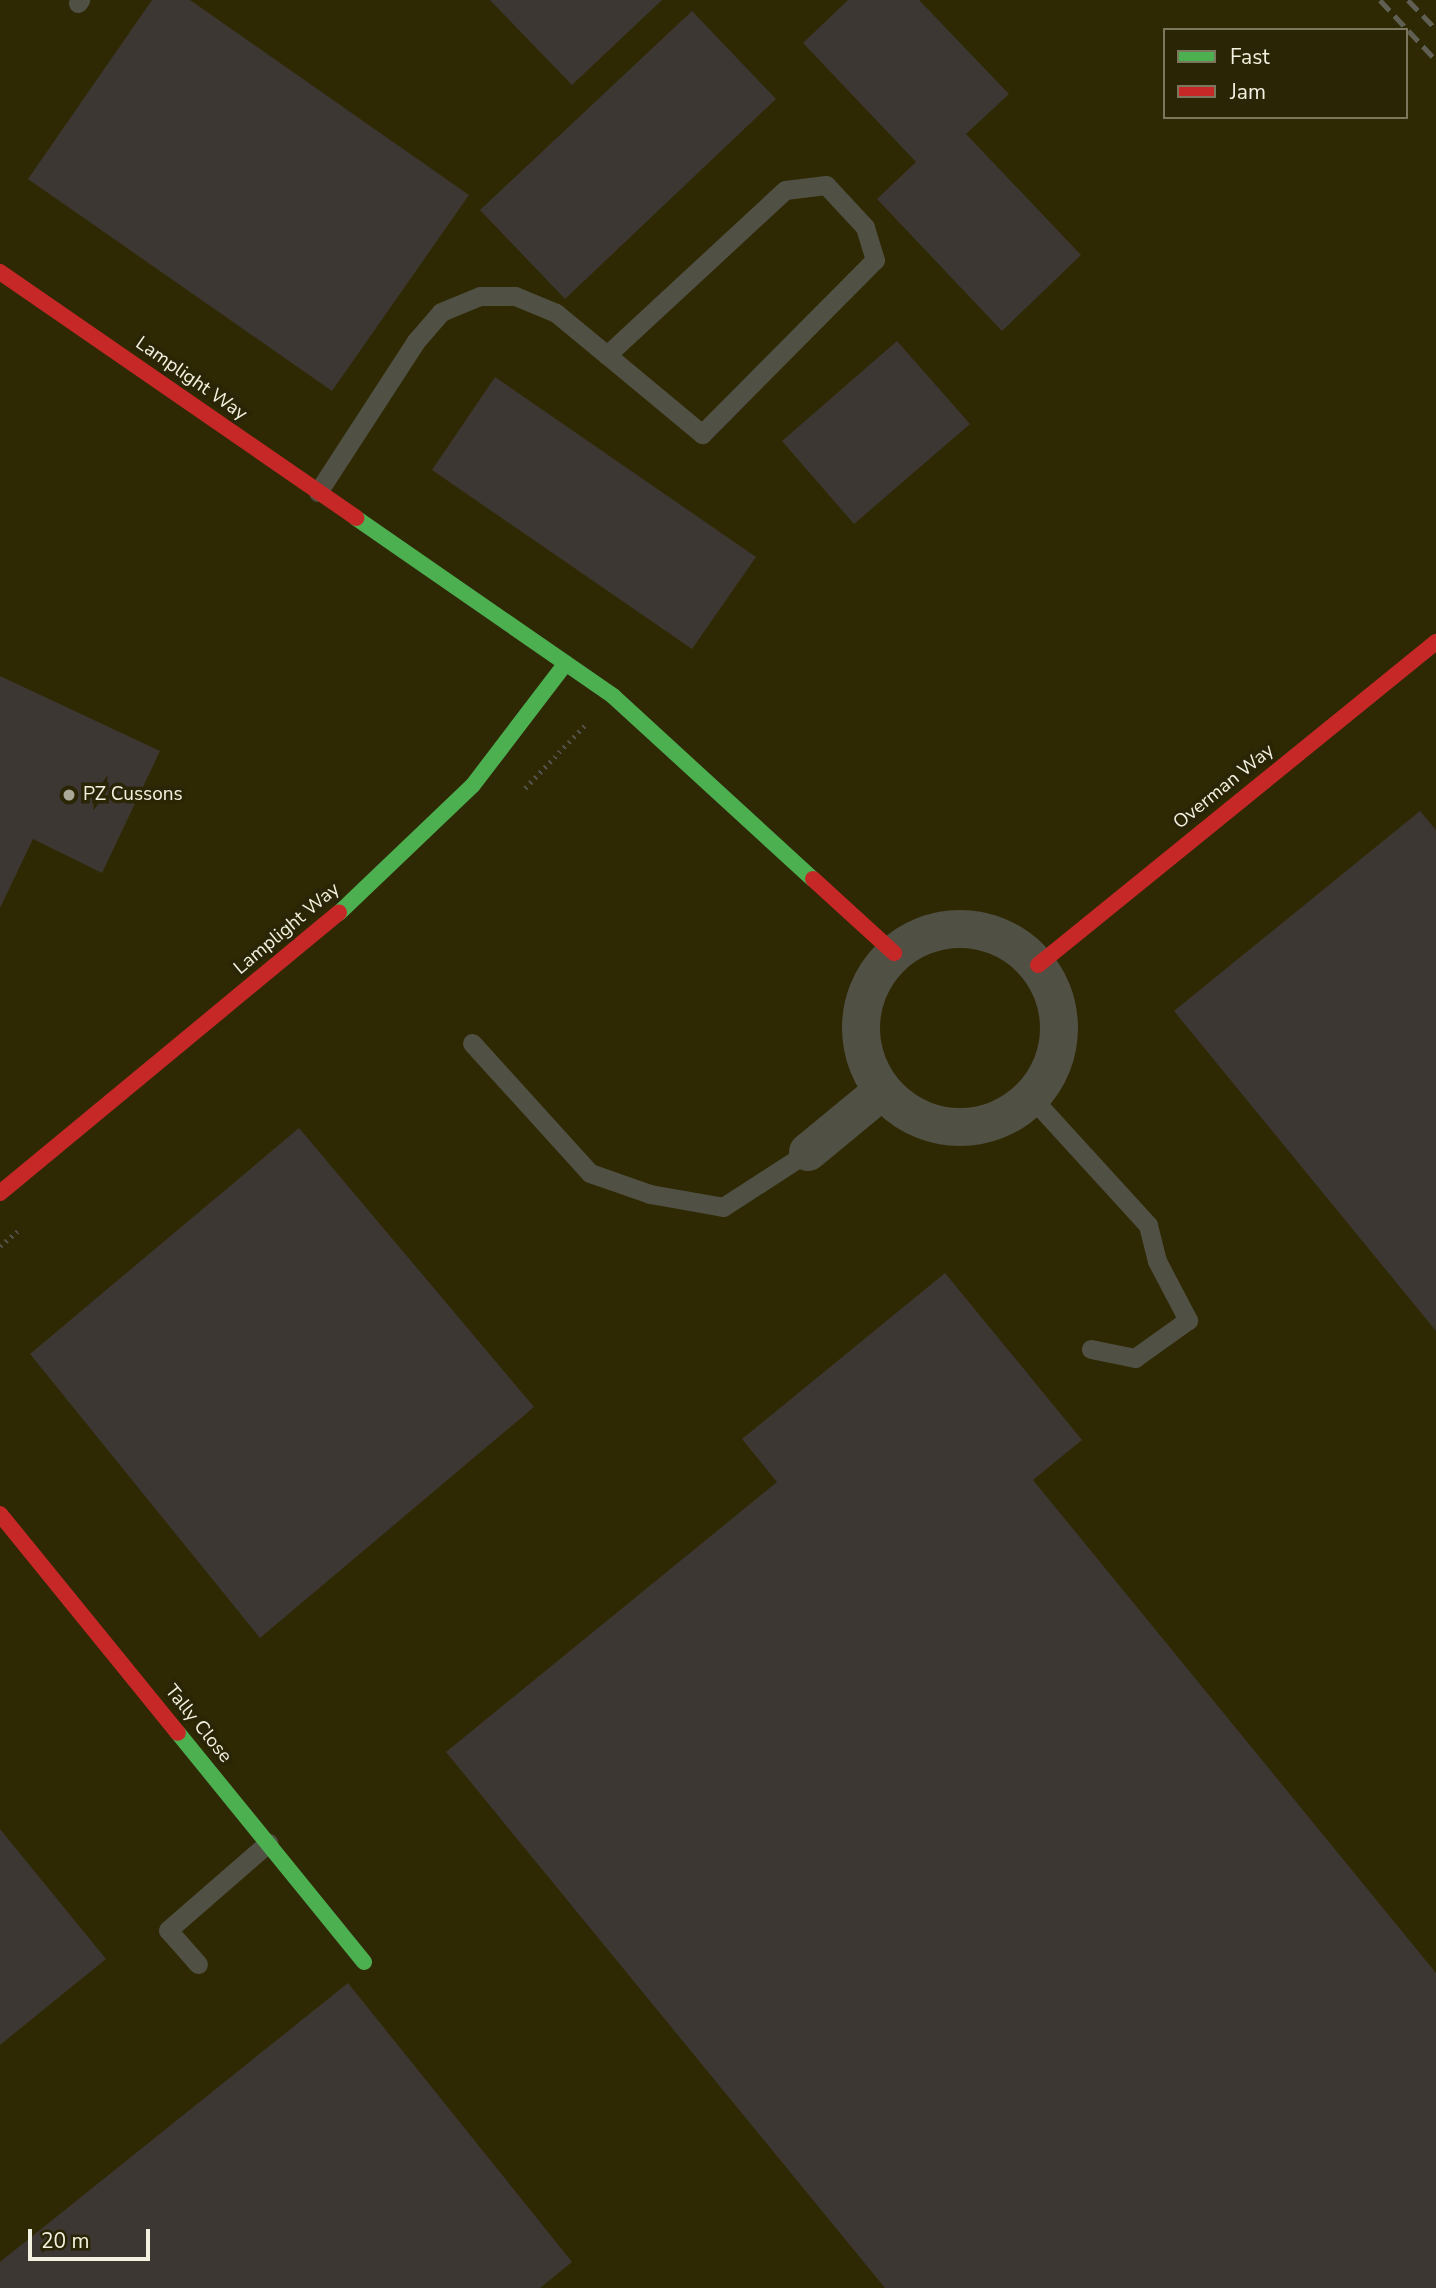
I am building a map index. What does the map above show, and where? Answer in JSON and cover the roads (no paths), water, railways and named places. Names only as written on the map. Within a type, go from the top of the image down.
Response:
[{"type":"street","name":"Lamplight Way","points":[[0,272],[613,696],[894,953]]},
{"type":"street","name":"Overman Way","points":[[1038,965],[1436,642]]},
{"type":"street","name":"Lamplight Way","points":[[0,1194],[384,876],[473,785],[566,663]]},
{"type":"street","points":[[958,928],[992,933],[1038,965],[1054,995],[1060,1029],[1054,1063],[1032,1098],[1004,1118],[970,1128],[936,1125],[904,1111],[882,1091],[865,1061],[860,1027],[867,992],[894,953],[924,935],[958,928]]},
{"type":"street","points":[[807,1152],[882,1091]]},
{"type":"street","name":"Tally Close","points":[[0,1514],[364,1962]]},
{"type":"lane","points":[[318,492],[441,312],[480,296],[515,296],[556,313],[702,434],[875,260],[865,227],[826,185],[785,190],[607,355]]},
{"type":"lane","points":[[472,1043],[590,1173],[650,1194],[723,1207],[807,1152]]},
{"type":"lane","points":[[1032,1098],[1148,1225],[1157,1261],[1188,1320],[1135,1358],[1091,1349]]},
{"type":"lane","points":[[198,1964],[168,1930],[268,1843]]},
{"type":"railway","points":[[1380,0],[1406,28]]},
{"type":"railway","points":[[1408,0],[1436,29]]},
{"type":"railway","points":[[1408,30],[1436,60]]},
{"type":"place","name":"PZ Cussons","points":[[69,795]]}]
